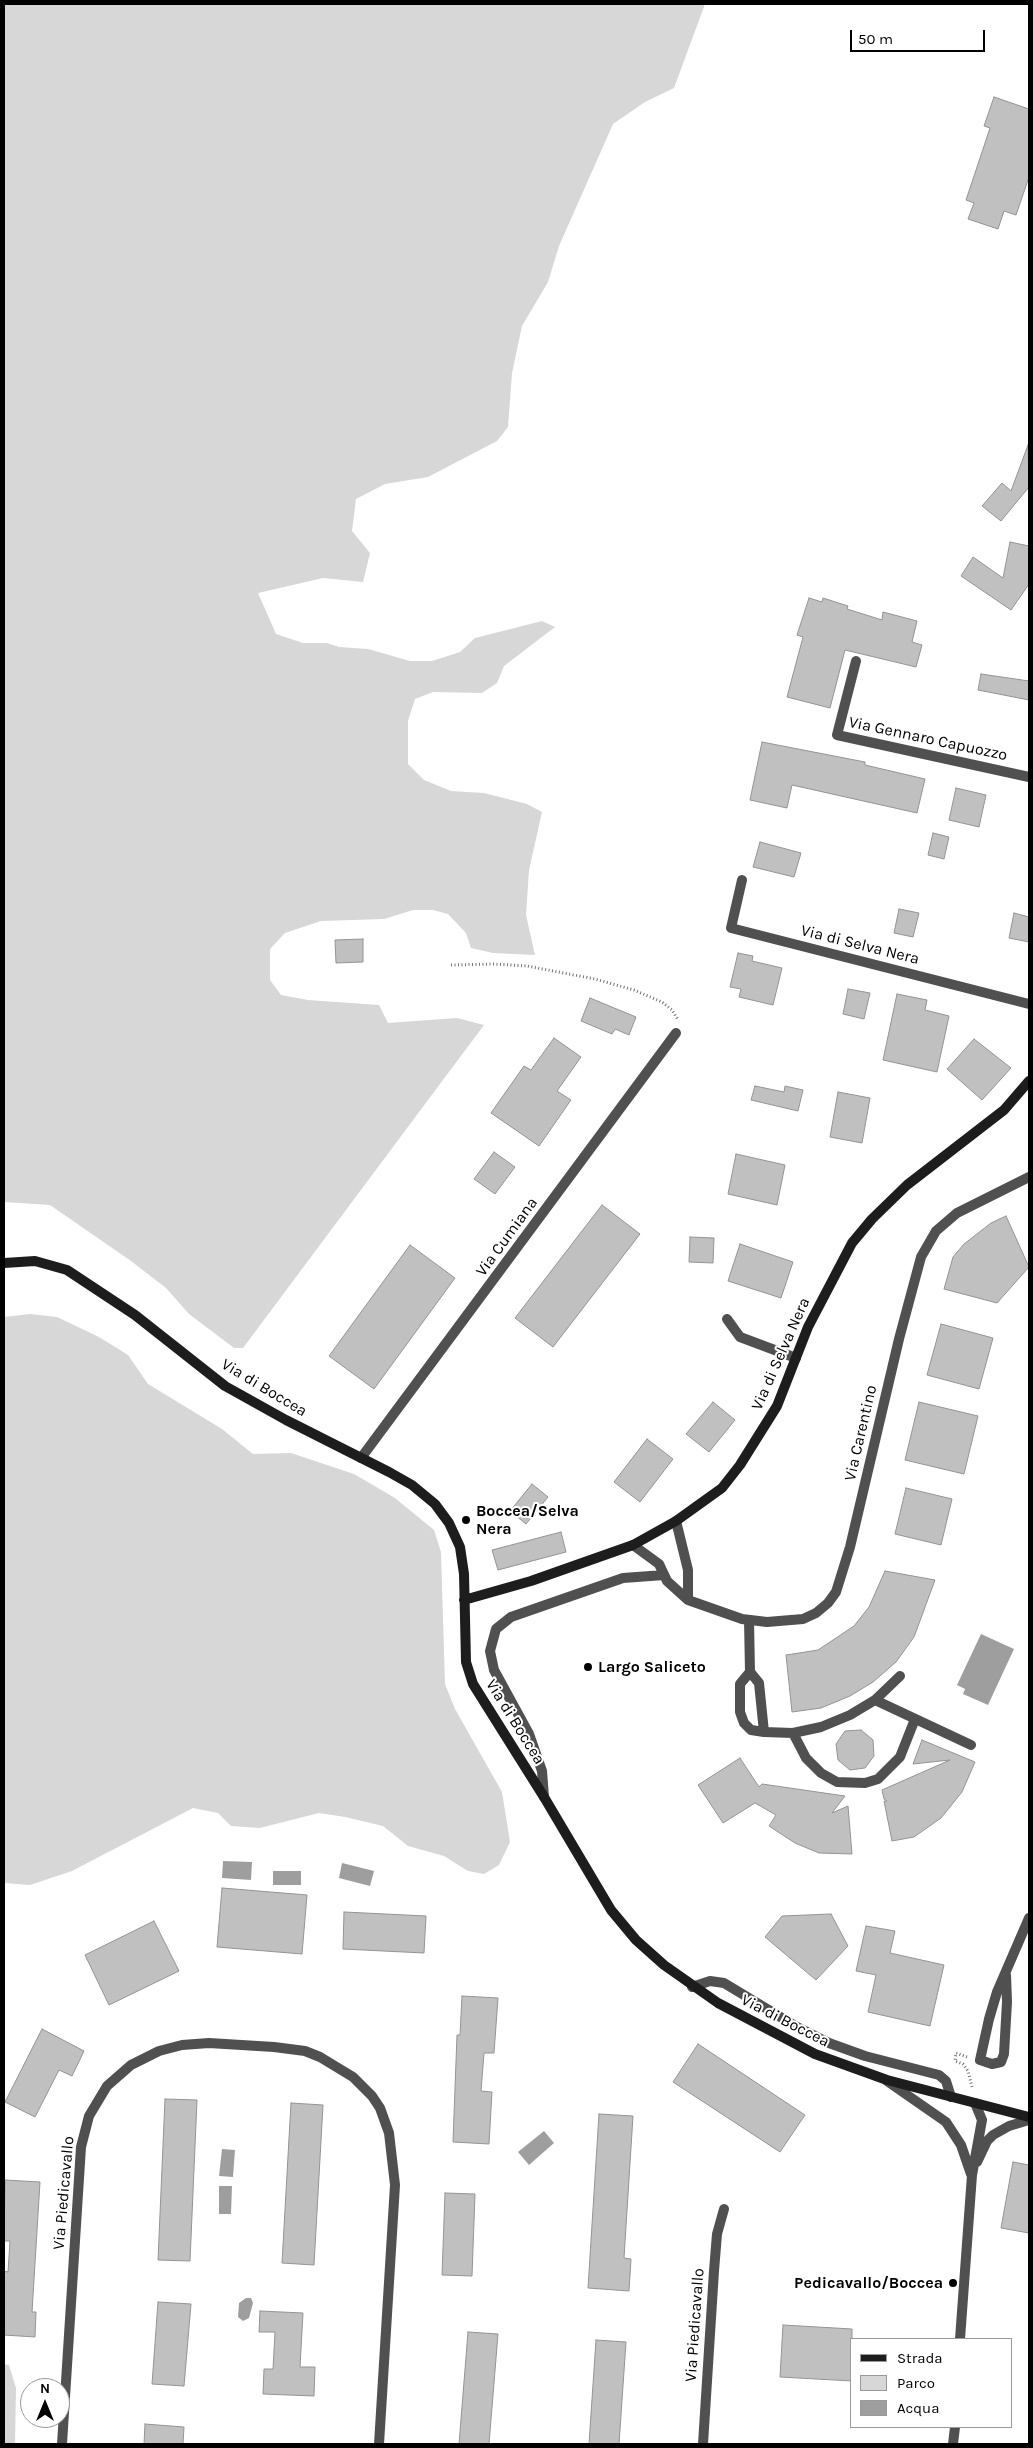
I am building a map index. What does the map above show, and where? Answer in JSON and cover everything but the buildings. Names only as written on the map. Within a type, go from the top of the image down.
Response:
[{"type":"main road","name":"Via di Selva Nera","points":[[464,1600],[531,1582],[633,1545],[676,1521],[722,1488],[740,1465],[777,1406],[808,1327],[852,1243],[872,1219],[923,1172],[1004,1110],[1029,1081]]},
{"type":"main road","name":"Via di Boccea","points":[[4,1263],[36,1261],[67,1270],[135,1315],[226,1386],[412,1485],[423,1493],[442,1514],[460,1547],[466,1662],[473,1684],[544,1797],[611,1910],[636,1940],[692,1986],[754,2024],[815,2054],[887,2080],[1029,2118]]},
{"type":"street","name":"Via Gennaro Capuozzo","points":[[856,661],[837,735],[1029,777]]},
{"type":"street","name":"Via di Selva Nera","points":[[742,880],[731,928],[1029,1004]]},
{"type":"street","name":"Via Cumiana","points":[[361,1458],[676,1032]]},
{"type":"street","name":"Via Carentino","points":[[633,1545],[659,1564],[667,1581],[688,1600],[715,1611],[749,1620],[766,1622],[802,1619],[816,1613],[828,1604],[836,1592],[850,1548],[898,1339],[921,1257],[936,1231],[958,1213],[1029,1177]]},
{"type":"street","points":[[726,1319],[740,1337],[796,1358]]},
{"type":"street","points":[[676,1521],[688,1570],[688,1600]]},
{"type":"street","points":[[544,1797],[540,1765],[529,1734],[494,1670],[490,1651],[496,1629],[511,1617],[623,1578],[664,1575]]},
{"type":"street","points":[[749,1620],[750,1672],[759,1683],[764,1732]]},
{"type":"street","points":[[750,1672],[740,1684],[740,1712],[744,1723],[751,1730],[793,1733],[821,1727],[850,1715],[875,1700],[900,1676]]},
{"type":"street","points":[[875,1700],[971,1745]]},
{"type":"street","points":[[793,1733],[806,1758],[821,1773],[837,1782],[865,1783],[878,1779],[900,1757],[915,1719]]},
{"type":"street","points":[[1006,1975],[1007,2002],[1003,2058],[997,2064],[980,2060],[994,2002],[1029,1918]]},
{"type":"street","points":[[692,1986],[710,1981],[724,1983],[797,2027],[829,2042],[865,2056],[939,2075],[946,2081],[951,2097]]},
{"type":"street","name":"Via Piedicavallo","points":[[62,2444],[81,2147],[89,2116],[107,2086],[140,2059],[177,2046],[209,2043],[305,2051],[320,2057],[353,2078],[372,2096],[380,2108],[389,2133],[395,2185],[379,2444]]},
{"type":"street","points":[[887,2080],[946,2122],[961,2145],[972,2175]]},
{"type":"street","points":[[960,2338],[972,2175],[982,2120],[974,2103]]},
{"type":"street","points":[[972,2175],[987,2141],[992,2135],[1029,2118]]},
{"type":"street","name":"Via Piedicavallo","points":[[703,2444],[717,2234],[724,2209]]},
{"type":"street","points":[[953,2444],[954,2428]]},
{"type":"path","points":[[451,965],[502,964],[538,968],[634,990],[669,1007],[678,1020],[676,1032]]},
{"type":"path","points":[[974,2103],[968,2070],[963,2064],[955,2061],[956,2053],[976,2063],[980,2060]]},
{"type":"green space","points":[[4,4],[705,4],[674,88],[645,102],[613,124],[559,246],[548,282],[522,326],[512,373],[508,427],[497,441],[428,477],[385,484],[356,499],[352,531],[370,553],[363,582],[323,578],[258,593],[276,634],[303,643],[327,643],[339,647],[368,649],[410,661],[432,661],[460,652],[475,638],[542,621],[555,627],[504,666],[497,683],[482,693],[433,692],[415,699],[408,721],[408,764],[424,780],[451,791],[484,793],[527,804],[542,812],[529,870],[526,915],[535,955],[493,953],[471,948],[466,933],[448,914],[433,910],[413,910],[384,919],[321,921],[285,933],[270,949],[270,980],[281,995],[308,1000],[379,1005],[388,1023],[457,1018],[484,1025],[243,1348],[234,1348],[189,1314],[166,1288],[131,1261],[50,1205],[4,1202]]},
{"type":"green space","points":[[30,1314],[57,1317],[99,1337],[128,1355],[148,1384],[222,1429],[253,1454],[291,1453],[354,1474],[395,1498],[434,1530],[441,1552],[445,1684],[455,1709],[502,1792],[510,1842],[499,1865],[484,1874],[468,1871],[444,1856],[408,1846],[383,1826],[345,1817],[319,1813],[260,1828],[231,1826],[218,1813],[193,1808],[72,1871],[30,1885],[4,1883],[4,1317]]},
{"type":"green space","points":[[4,2364],[9,2365],[16,2388],[15,2444],[4,2444]]},
{"type":"water","points":[[981,1634],[1014,1649],[988,1705],[963,1694],[965,1689],[957,1685]]},
{"type":"water","points":[[223,1861],[252,1862],[251,1880],[222,1878]]},
{"type":"water","points":[[342,1863],[374,1871],[370,1886],[339,1878]]},
{"type":"water","points":[[273,1871],[301,1871],[301,1885],[273,1885]]},
{"type":"water","points":[[544,2131],[554,2143],[529,2165],[518,2152]]},
{"type":"water","points":[[222,2149],[235,2150],[233,2177],[219,2176]]},
{"type":"water","points":[[219,2186],[232,2186],[231,2214],[219,2214]]},
{"type":"water","points":[[246,2298],[251,2298],[253,2303],[249,2318],[243,2321],[238,2317],[239,2303]]},
{"type":"place","name":"Boccea/Selva Nera","points":[[466,1520]]},
{"type":"place","name":"Largo Saliceto","points":[[588,1667]]},
{"type":"place","name":"Pedicavallo/Boccea","points":[[953,2283]]}]
